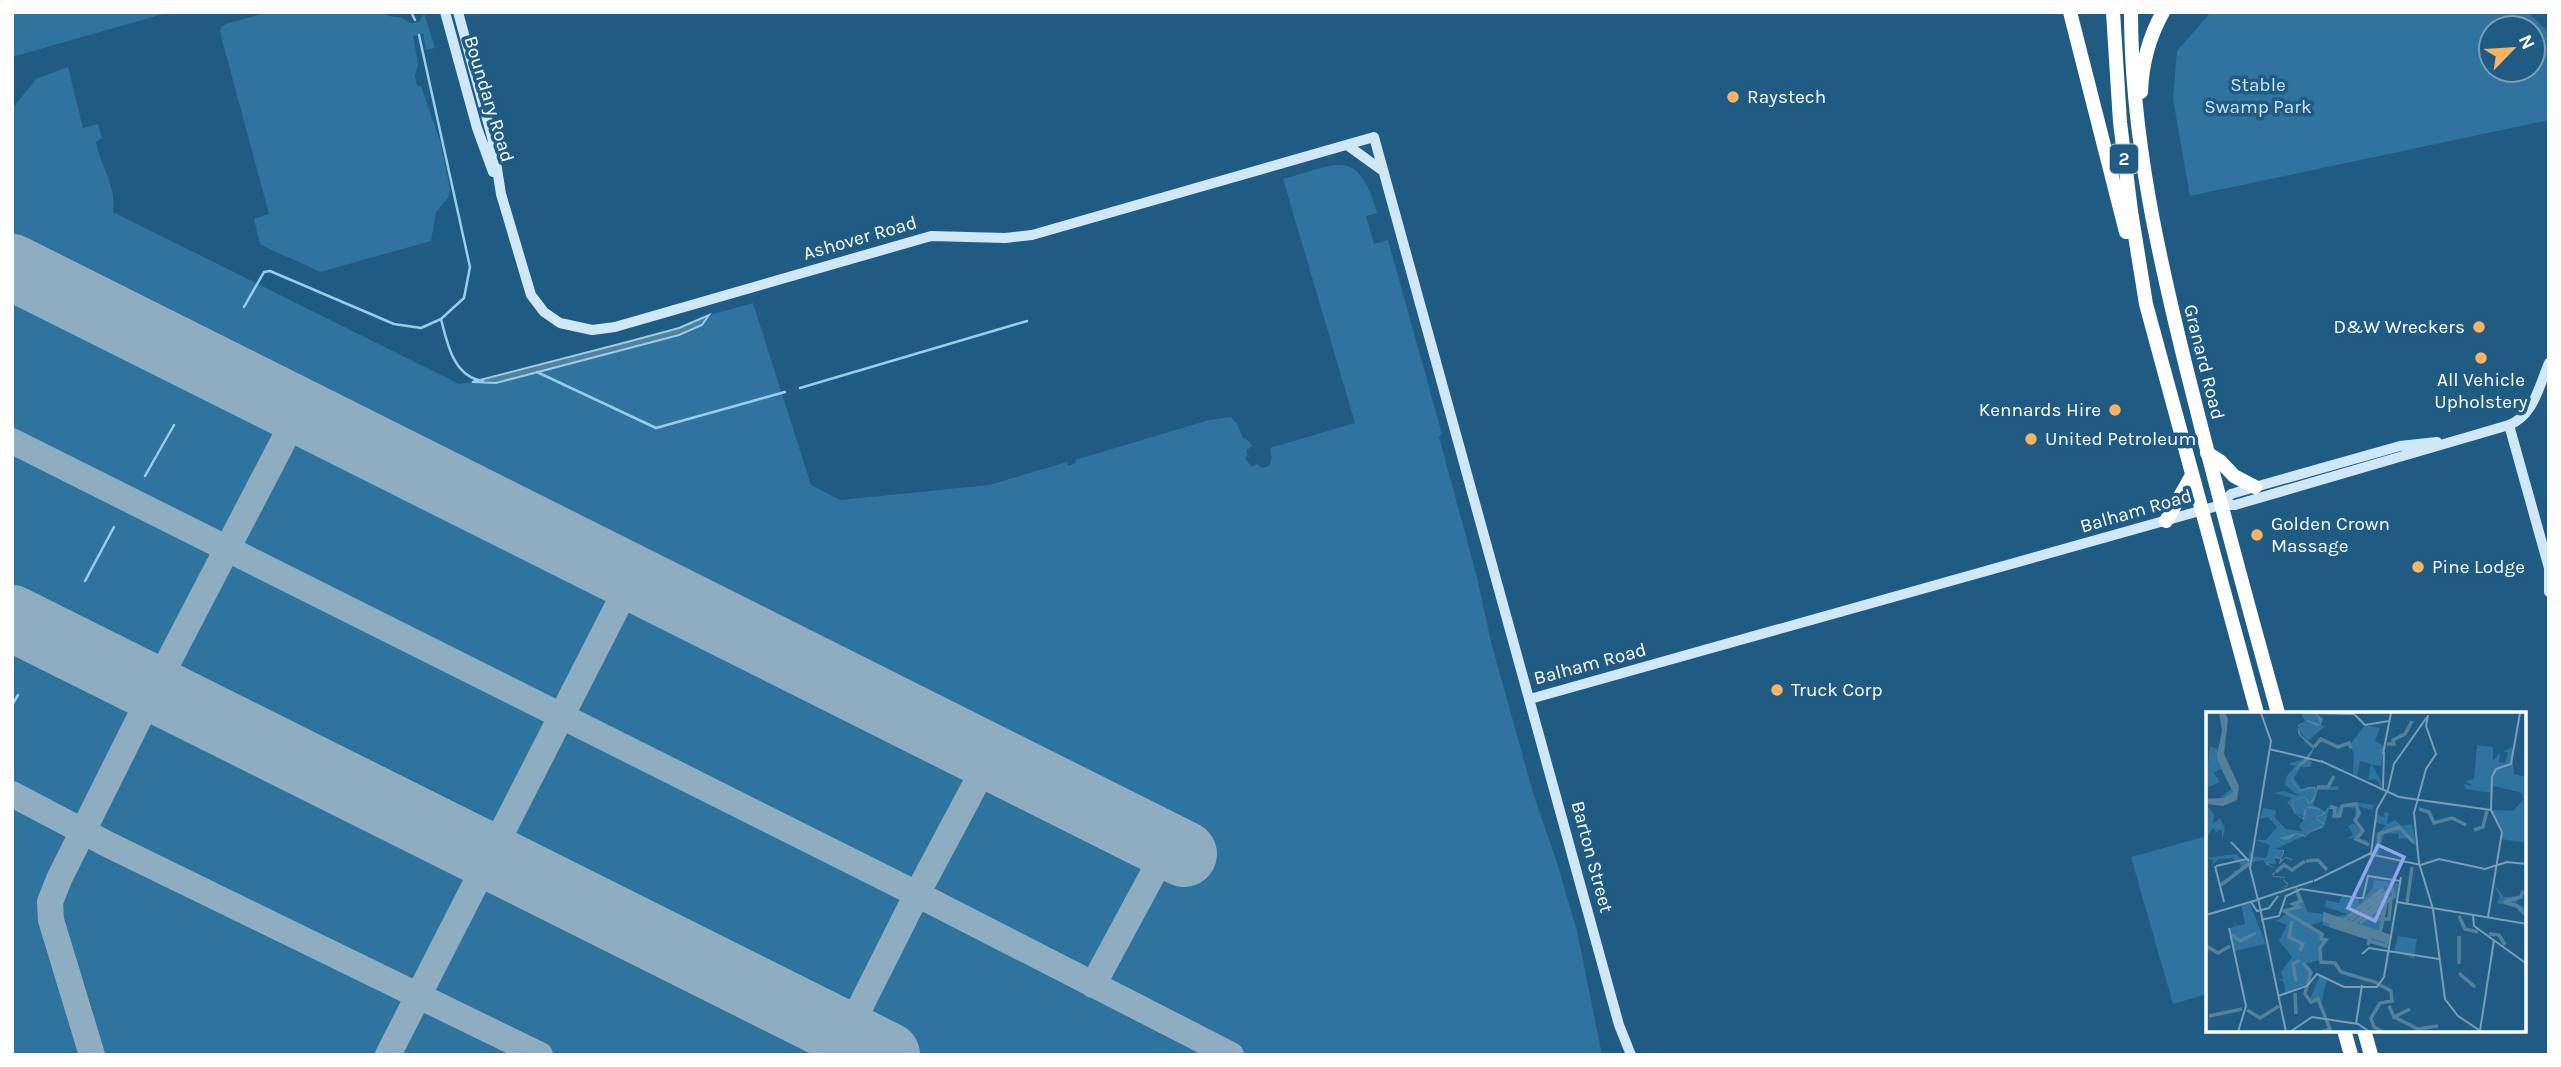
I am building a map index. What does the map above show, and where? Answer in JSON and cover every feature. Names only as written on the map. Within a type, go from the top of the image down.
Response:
[{"type":"highway","points":[[2063,12],[2109,168]]},
{"type":"highway","points":[[2070,12],[2146,304]]},
{"type":"highway","name":"2","points":[[2113,12],[2121,134],[2146,304],[2257,712]]},
{"type":"highway","name":"Granard Road","points":[[2131,12],[2133,87],[2154,227],[2168,296],[2207,453],[2278,712]]},
{"type":"highway","points":[[2142,153],[2142,76],[2149,42],[2163,12]]},
{"type":"highway","points":[[2207,453],[2221,462],[2234,476],[2255,487]]},
{"type":"highway","points":[[2166,521],[2191,477]]},
{"type":"highway","points":[[2344,1032],[2350,1055]]},
{"type":"highway","points":[[2365,1032],[2371,1055]]},
{"type":"main road","name":"Boundary Road","points":[[445,12],[479,135],[501,194],[527,286],[537,304],[560,323]]},
{"type":"main road","name":"Boundary Road","points":[[458,12],[492,137],[501,194]]},
{"type":"main road","name":"Ashover Road","points":[[560,323],[592,330],[615,327],[931,236],[1005,238],[1032,235],[1374,137]]},
{"type":"main road","name":"Balham Road","points":[[1374,137],[1530,699],[2221,505],[2235,505],[2510,425]]},
{"type":"main road","points":[[1348,145],[1383,171]]},
{"type":"main road","points":[[2549,363],[2528,412],[2521,420],[2510,425],[2549,568],[2549,592]]},
{"type":"main road","name":"Balham Road","points":[[2221,505],[2231,494],[2400,446],[2454,442]]},
{"type":"main road","name":"Barton Street","points":[[1530,699],[1619,1025],[1631,1055]]},
{"type":"main road","name":"Barton Street","points":[[1619,1025],[1622,1055]]},
{"type":"green space","points":[[12,12],[170,12],[12,57]]},
{"type":"green space","points":[[268,12],[386,12],[389,16],[402,18],[410,23],[419,22],[424,12],[435,48],[426,50],[423,34],[413,36],[418,64],[415,76],[440,141],[450,189],[448,198],[436,212],[431,241],[320,272],[260,244],[254,219],[269,214],[220,32],[221,27],[226,24]]},
{"type":"green space","name":"Stable Swamp Park","points":[[2211,12],[2528,12],[2530,14],[2477,14],[2477,84],[2547,84],[2547,31],[2549,33],[2549,120],[2190,196],[2173,99],[2177,51]]},
{"type":"green space","points":[[68,67],[83,128],[98,124],[102,138],[96,142],[113,193],[113,212],[459,384],[497,383],[679,335],[702,325],[709,315],[753,303],[811,485],[840,500],[989,485],[1067,462],[1068,466],[1076,463],[1075,460],[1209,420],[1231,417],[1243,438],[1252,446],[1246,451],[1248,454],[1245,458],[1252,467],[1257,464],[1262,468],[1269,466],[1272,458],[1270,448],[1355,423],[1283,179],[1332,166],[1344,165],[1353,169],[1362,177],[1377,213],[1366,216],[1374,244],[1388,240],[1442,434],[1439,437],[1477,577],[1491,642],[1534,796],[1577,931],[1602,1055],[12,1055],[12,109],[36,79]]},
{"type":"green space","points":[[2206,836],[2206,994],[2173,1004],[2131,857]]},
{"type":"shaded area","points":[[709,315],[702,325],[679,335],[496,383],[472,382],[679,328]]},
{"type":"waterway","points":[[411,12],[415,20]]},
{"type":"waterway","points":[[244,307],[264,272],[270,271],[394,324],[421,328],[441,319],[464,298],[470,267],[419,35]]},
{"type":"waterway","points":[[441,319],[449,348],[458,366],[473,378],[483,381]]},
{"type":"waterway","points":[[800,388],[1027,321]]},
{"type":"waterway","points":[[537,372],[656,428],[785,392]]},
{"type":"waterway","points":[[145,476],[174,425]]},
{"type":"waterway","points":[[85,581],[114,527]]},
{"type":"waterway","points":[[12,705],[18,695]]},
{"type":"taxiway","points":[[92,1055],[51,920],[50,902],[154,689],[299,411]]},
{"type":"taxiway","points":[[12,441],[917,894],[1231,1055]]},
{"type":"taxiway","points":[[388,1055],[632,578]]},
{"type":"taxiway","points":[[836,1055],[990,757]]},
{"type":"taxiway","points":[[12,794],[107,844],[540,1055]]},
{"type":"taxiway","points":[[1093,985],[1168,846]]},
{"type":"runway","points":[[12,267],[1184,854]]},
{"type":"runway","points":[[12,618],[887,1055]]},
{"type":"place","name":"Raystech","points":[[1733,97]]},
{"type":"place","name":"D&W Wreckers","points":[[2479,327]]},
{"type":"place","name":"All Vehicle Upholstery","points":[[2481,358]]},
{"type":"place","name":"Kennards Hire","points":[[2115,410]]},
{"type":"place","name":"United Petroleum","points":[[2031,439]]},
{"type":"place","name":"Golden Crown Massage","points":[[2257,535]]},
{"type":"place","name":"Pine Lodge","points":[[2418,567]]},
{"type":"place","name":"Truck Corp","points":[[1777,690]]}]
